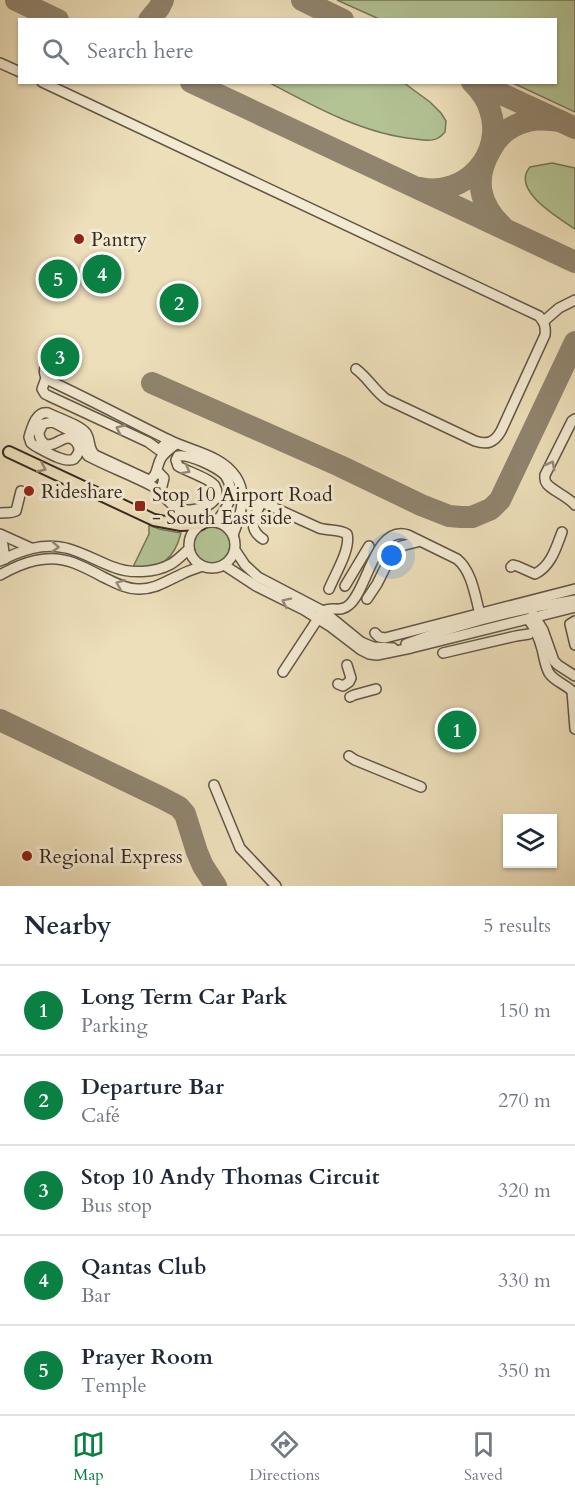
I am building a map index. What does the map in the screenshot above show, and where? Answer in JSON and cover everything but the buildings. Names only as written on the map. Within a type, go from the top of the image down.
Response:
[{"type":"main road","points":[[9,452],[147,517],[171,523],[201,524]]},
{"type":"street","points":[[0,63],[18,71]]},
{"type":"street","points":[[46,84],[529,311],[544,321],[545,335],[499,435],[486,444],[386,399],[356,369]]},
{"type":"street","points":[[544,321],[559,308],[575,300]]},
{"type":"street","points":[[57,352],[46,364],[44,372],[46,378],[42,389],[45,394],[148,442],[159,450],[176,444],[217,460],[231,470],[238,481],[242,500],[240,516],[233,535]]},
{"type":"street","points":[[46,378],[215,465],[229,481],[230,488],[228,506],[216,522]]},
{"type":"street","points":[[176,444],[162,457],[153,478],[147,479],[98,457],[92,452],[84,430],[48,413],[38,415],[29,434],[34,446],[62,459],[71,460],[78,453],[75,441],[65,438],[49,445],[39,436],[43,424],[55,423],[81,437],[88,456],[151,486],[173,506],[189,510],[206,507],[213,502],[215,487],[177,464],[177,457],[180,455],[209,465],[225,475]]},
{"type":"street","points":[[574,504],[548,486],[545,475],[575,419]]},
{"type":"street","points":[[157,471],[164,478],[161,494]]},
{"type":"street","points":[[0,513],[16,511],[21,491]]},
{"type":"street","points":[[242,500],[262,501],[319,528],[327,531],[342,531],[347,534],[346,549],[329,589]]},
{"type":"street","points":[[262,501],[253,530],[263,539]]},
{"type":"street","points":[[208,522],[223,524],[233,535],[235,550],[224,565],[212,568],[202,566],[195,561],[189,549],[189,542],[191,535],[201,524],[208,522]]},
{"type":"street","points":[[511,567],[517,566],[535,574],[540,571],[550,561],[562,532]]},
{"type":"street","points":[[283,672],[321,615],[330,608],[344,609],[356,598],[380,546],[389,537],[403,533],[462,563],[468,574],[480,614]]},
{"type":"street","points":[[0,534],[31,548]]},
{"type":"street","points":[[0,539],[3,545],[3,560],[16,553],[41,546],[65,548],[115,568],[136,572],[166,566],[189,549]]},
{"type":"street","points":[[367,599],[393,552],[401,546],[417,542]]},
{"type":"street","points":[[345,586],[369,546]]},
{"type":"street","points":[[235,550],[245,565],[258,577],[361,642],[373,647],[397,647],[460,626],[575,607]]},
{"type":"street","points":[[0,575],[33,560],[58,559],[73,563],[130,589],[142,589],[156,587],[202,566]]},
{"type":"street","points":[[224,565],[256,586],[304,610],[321,615]]},
{"type":"street","points":[[336,573],[356,598]]},
{"type":"street","points":[[375,633],[379,638],[385,638],[575,589]]},
{"type":"street","points":[[531,615],[575,600]]},
{"type":"street","points":[[531,615],[543,630],[554,661],[575,676]]},
{"type":"street","points":[[531,615],[549,673],[572,691],[575,729]]},
{"type":"street","points":[[575,621],[570,624],[575,645]]},
{"type":"street","points":[[443,654],[529,634]]},
{"type":"street","points":[[338,684],[346,685],[351,678],[346,665]]},
{"type":"street","points":[[350,697],[376,689]]},
{"type":"street","points":[[349,756],[421,787]]},
{"type":"street","points":[[214,785],[240,848],[276,886]]},
{"type":"green space","points":[[337,0],[575,0],[575,112],[515,84],[557,84],[557,18],[377,18]]},
{"type":"green space","points":[[272,84],[405,84],[441,113],[446,121],[445,132],[436,139],[427,140],[377,132],[304,101]]},
{"type":"green space","points":[[552,163],[575,168],[575,229],[548,211],[531,194],[526,185],[526,176],[530,167]]},
{"type":"green space","points":[[149,525],[181,533],[175,550],[159,564],[133,567],[149,534]]},
{"type":"green space","points":[[212,527],[225,532],[230,545],[225,558],[212,563],[199,558],[194,545],[199,532]]},
{"type":"taxiway","points":[[16,0],[54,18]]},
{"type":"taxiway","points":[[151,18],[163,0]]},
{"type":"taxiway","points":[[302,0],[339,18]]},
{"type":"taxiway","points":[[195,84],[575,262]]},
{"type":"taxiway","points":[[420,188],[437,189],[452,186],[466,179],[478,169],[486,157],[492,142],[493,126],[487,102],[474,84]]},
{"type":"taxiway","points":[[480,84],[575,128]]},
{"type":"taxiway","points":[[502,226],[488,209],[481,191],[482,171],[490,151],[497,140],[516,125],[536,120],[560,121]]},
{"type":"taxiway","points":[[152,383],[340,466],[421,505],[449,516],[472,517],[491,509],[500,500],[575,342]]},
{"type":"taxiway","points":[[0,720],[179,807],[185,814],[203,866],[216,886]]},
{"type":"place","name":"Pantry","points":[[79,239]]},
{"type":"place","name":"Qantas Club","points":[[102,274]]},
{"type":"place","name":"Prayer Room","points":[[58,279]]},
{"type":"place","name":"Departure Bar","points":[[179,303]]},
{"type":"place","name":"Stop 10 Andy Thomas Circuit","points":[[60,357]]},
{"type":"place","name":"Rideshare","points":[[29,491]]},
{"type":"place","name":"Stop 10 Airport Road - South East side","points":[[140,506]]},
{"type":"place","name":"Long Term Car Park","points":[[457,730]]},
{"type":"place","name":"Regional Express","points":[[27,856]]}]
